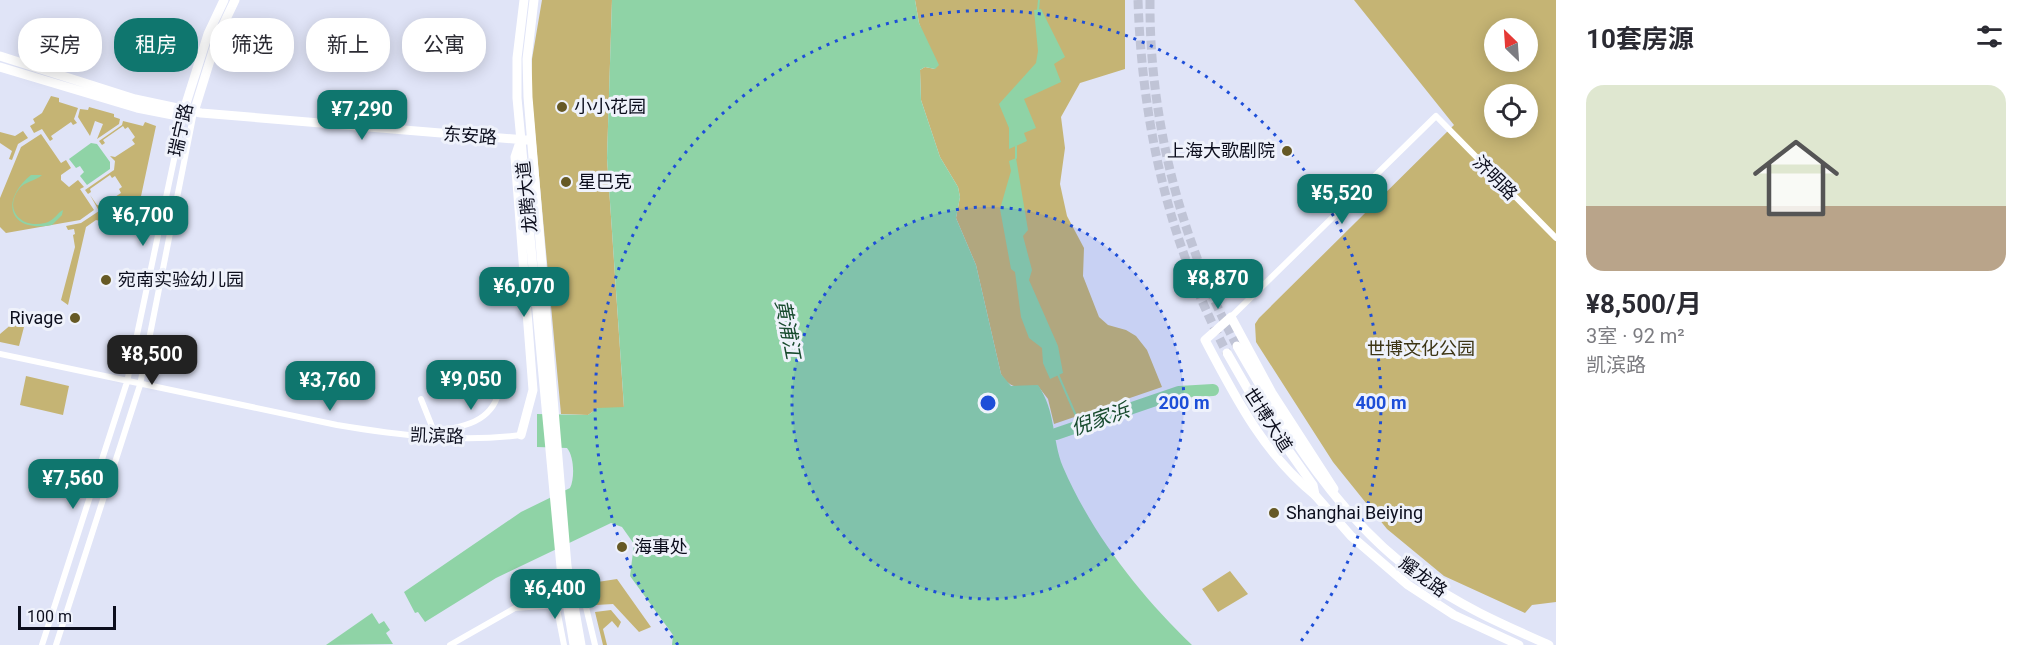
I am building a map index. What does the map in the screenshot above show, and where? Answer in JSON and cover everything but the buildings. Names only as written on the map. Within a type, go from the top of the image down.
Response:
[{"type":"main road","name":"瑞宁路","points":[[187,113],[208,34],[224,0]]},
{"type":"main road","name":"瑞宁路","points":[[187,113],[235,0]]},
{"type":"main road","name":"龙腾大道","points":[[524,0],[517,58],[521,140],[537,263],[567,567],[581,645]]},
{"type":"main road","name":"龙腾大道","points":[[534,0],[527,59],[537,263],[561,567],[574,645]]},
{"type":"main road","name":"东安路","points":[[2,65],[187,113],[531,140]]},
{"type":"main road","points":[[521,140],[515,157],[533,390],[521,435]]},
{"type":"main road","points":[[1231,317],[1272,393],[1341,501]]},
{"type":"main road","name":"耀龙路","points":[[1231,317],[1205,339],[1230,387],[1268,447],[1296,480],[1315,495],[1358,542],[1408,585],[1463,620],[1514,644]]},
{"type":"main road","name":"世博大道","points":[[1237,346],[1270,404],[1322,477]]},
{"type":"main road","name":"世博大道","points":[[1227,353],[1257,407],[1313,485],[1315,495]]},
{"type":"main road","name":"耀龙路","points":[[1322,477],[1380,544],[1417,575],[1460,604],[1549,645]]},
{"type":"street","name":"瑞宁路","points":[[42,645],[127,382],[187,113]]},
{"type":"street","name":"瑞宁路","points":[[56,645],[140,384],[187,113]]},
{"type":"street","name":"济明路","points":[[1231,317],[1436,116],[1556,238]]},
{"type":"street","name":"凯滨路","points":[[0,354],[393,435],[454,437],[521,435]]},
{"type":"street","points":[[421,399],[433,429],[456,428],[472,423],[485,417],[496,404],[502,390],[502,364]]},
{"type":"street","points":[[450,645],[509,610],[585,603],[595,645]]},
{"type":"street","points":[[556,604],[564,645]]},
{"type":"street","points":[[1514,644],[1521,633]]},
{"type":"green space","points":[[542,0],[612,0],[607,158],[624,408],[598,408],[588,415],[561,414],[531,89],[532,59]]},
{"type":"green space","points":[[915,0],[1125,0],[1125,69],[1080,83],[1061,117],[1065,148],[1060,184],[1067,216],[1084,248],[1083,276],[1099,317],[1108,325],[1126,330],[1136,336],[1147,350],[1162,387],[1054,424],[1048,399],[1038,386],[1012,385],[1001,374],[976,265],[956,218],[960,197],[958,187],[940,157],[921,100],[920,70],[925,67],[935,69],[919,23]]},
{"type":"green space","name":"世博文化公园","points":[[1354,0],[1556,0],[1556,602],[1532,605],[1525,613],[1444,576],[1387,529],[1333,462],[1256,342],[1255,324],[1454,125]]},
{"type":"green space","points":[[51,96],[59,98],[59,102],[78,108],[74,119],[77,123],[73,125],[71,122],[51,136],[53,139],[50,141],[42,129],[34,133],[30,126],[35,123],[33,119],[42,113]]},
{"type":"green space","points":[[89,107],[114,114],[114,117],[120,119],[119,124],[97,139],[103,124],[95,121],[90,136],[78,117],[80,109],[88,110]]},
{"type":"green space","points":[[123,121],[143,126],[145,122],[156,126],[134,229],[96,220],[86,227],[68,305],[61,300],[75,247],[73,235],[75,234],[74,229],[68,230],[66,226],[81,223],[99,211],[90,195],[97,205],[101,206],[121,193],[119,189],[122,187],[115,176],[112,178],[110,175],[90,189],[91,192],[88,194],[85,190],[114,170],[115,161],[110,156],[115,157],[135,144],[132,140],[135,137],[128,127],[125,129],[123,126],[103,140],[105,143],[102,145],[99,141],[122,125]]},
{"type":"green space","points":[[23,131],[28,138],[18,144],[12,160],[9,159],[12,151],[0,143],[0,132],[15,136]]},
{"type":"green space","points":[[41,134],[61,163],[66,160],[71,168],[61,175],[61,180],[69,187],[78,180],[84,187],[80,189],[94,210],[80,220],[6,233],[0,227],[0,198],[21,147]]},
{"type":"green space","points":[[30,316],[33,319],[24,327],[19,346],[0,342],[0,334],[13,323],[17,327]]},
{"type":"green space","points":[[26,376],[69,386],[63,415],[20,405]]},
{"type":"green space","points":[[1230,571],[1248,594],[1218,612],[1202,589]]},
{"type":"green space","points":[[617,579],[651,627],[639,632],[613,604],[596,605],[591,583]]},
{"type":"green space","points":[[611,610],[621,622],[618,628],[612,621],[603,629],[607,645],[603,645],[595,612]]},
{"type":"water","name":"黄浦江","points":[[612,0],[915,0],[919,23],[939,65],[935,69],[925,67],[920,70],[921,100],[940,157],[958,187],[960,197],[956,218],[976,265],[1001,374],[1011,386],[1038,385],[1048,405],[1063,467],[1088,516],[1136,584],[1192,645],[672,645],[673,635],[630,576],[634,544],[622,527],[611,523],[496,578],[425,622],[418,612],[415,613],[404,592],[521,512],[570,488],[573,479],[571,456],[567,448],[537,447],[537,414],[588,415],[598,408],[624,407],[607,158]]},
{"type":"water","points":[[1041,9],[1065,57],[1054,64],[1061,82],[1024,99],[1036,128],[1024,133],[1027,141],[1009,149],[1009,128],[999,104],[1036,63],[1038,51],[1034,10]]},
{"type":"water","points":[[91,143],[97,144],[110,162],[110,169],[87,185],[80,176],[84,172],[80,166],[76,168],[69,159]]},
{"type":"water","points":[[1016,158],[1028,230],[1023,236],[1032,270],[1029,280],[1058,346],[1063,373],[1050,379],[1043,363],[1042,348],[1029,338],[1021,317],[1015,272],[1011,269],[1000,209],[1011,171],[1009,161]]},
{"type":"water","points":[[31,175],[42,175],[19,189],[13,204],[14,211],[22,220],[37,224],[48,222],[63,210],[62,215],[52,225],[26,224],[18,219],[13,212],[12,204],[15,194],[21,185]]},
{"type":"water","points":[[372,613],[379,624],[384,621],[390,630],[386,633],[393,644],[326,645]]},
{"type":"waterway","points":[[1038,10],[1039,0]]},
{"type":"waterway","points":[[1016,146],[1016,158]]},
{"type":"waterway","points":[[1057,372],[1080,425]]},
{"type":"waterway","name":"倪家浜","points":[[1056,434],[1179,392],[1213,390]]},
{"type":"tunnel","points":[[1138,0],[1145,92],[1162,182],[1189,269],[1227,353]]},
{"type":"tunnel","points":[[1150,0],[1155,90],[1172,179],[1200,265],[1237,346]]},
{"type":"place","name":"小小花园","points":[[562,107]]},
{"type":"place","name":"上海大歌剧院","points":[[1287,151]]},
{"type":"place","name":"星巴克","points":[[566,182]]},
{"type":"place","name":"宛南实验幼儿园","points":[[106,280]]},
{"type":"place","name":"Rivage","points":[[75,318]]},
{"type":"place","name":"Shanghai Beiying","points":[[1274,513]]},
{"type":"place","name":"海事处","points":[[622,547]]}]
